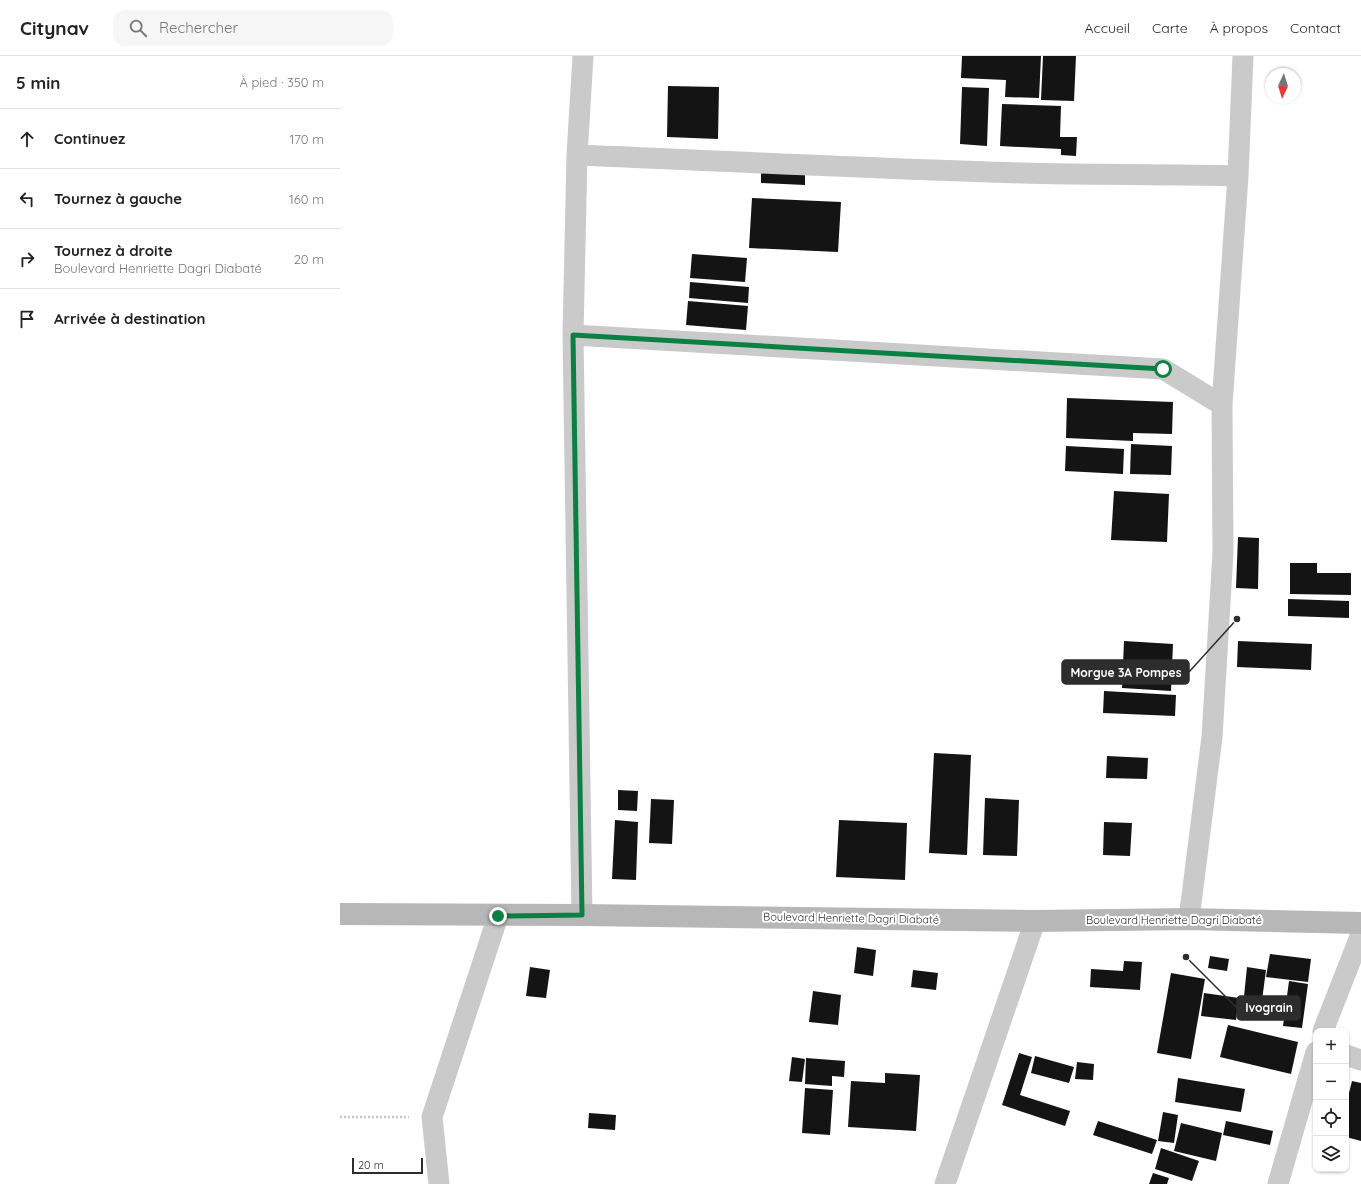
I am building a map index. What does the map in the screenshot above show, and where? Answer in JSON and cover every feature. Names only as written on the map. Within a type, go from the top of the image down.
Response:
[{"type":"main road","name":"Boulevard Henriette Dagri Diabaté","points":[[340,914],[498,916],[582,915],[1035,921],[1189,919],[1361,923]]},
{"type":"street","points":[[582,915],[573,335],[577,155],[583,56]]},
{"type":"street","points":[[1189,919],[1212,737],[1223,552],[1222,405],[1238,176],[1243,56]]},
{"type":"street","points":[[577,155],[1023,173],[1238,176]]},
{"type":"street","points":[[573,335],[1163,369],[1222,405]]},
{"type":"street","points":[[439,1184],[432,1117],[498,916]]},
{"type":"street","points":[[945,1184],[1035,921]]},
{"type":"street","points":[[1325,1028],[1361,934]]},
{"type":"street","points":[[1349,1056],[1361,1060]]},
{"type":"street","points":[[1278,1184],[1313,1062]]},
{"type":"path","points":[[340,1117],[432,1117]]},
{"type":"building","points":[[962,56],[1041,56],[1039,98],[1005,97],[1006,80],[961,78]]},
{"type":"building","points":[[1043,56],[1076,56],[1074,101],[1041,100]]},
{"type":"building","points":[[668,86],[719,87],[718,139],[667,137]]},
{"type":"building","points":[[962,87],[989,88],[987,146],[960,144]]},
{"type":"building","points":[[1002,104],[1061,106],[1060,137],[1077,137],[1076,156],[1061,155],[1061,149],[1000,146]]},
{"type":"building","points":[[761,169],[805,171],[805,185],[761,183]]},
{"type":"building","points":[[752,198],[841,202],[838,252],[749,248]]},
{"type":"building","points":[[692,254],[747,258],[745,282],[690,278]]},
{"type":"building","points":[[690,282],[749,287],[748,303],[689,298]]},
{"type":"building","points":[[688,301],[748,306],[746,330],[686,325]]},
{"type":"building","points":[[1067,398],[1173,402],[1172,434],[1133,433],[1133,441],[1066,438]]},
{"type":"building","points":[[1131,444],[1172,446],[1171,475],[1130,474]]},
{"type":"building","points":[[1066,446],[1124,449],[1123,474],[1065,471]]},
{"type":"building","points":[[1114,491],[1169,494],[1167,542],[1111,540]]},
{"type":"building","points":[[1238,537],[1259,538],[1258,589],[1236,588]]},
{"type":"building","points":[[1290,563],[1317,563],[1317,573],[1351,573],[1351,595],[1290,594]]},
{"type":"building","points":[[1288,599],[1349,601],[1349,618],[1288,616]]},
{"type":"building","points":[[1124,641],[1173,644],[1171,691],[1122,688]]},
{"type":"building","points":[[1238,641],[1312,644],[1311,670],[1237,667]]},
{"type":"building","points":[[1104,691],[1176,695],[1175,716],[1103,713]]},
{"type":"building","points":[[934,753],[971,755],[967,855],[929,853]]},
{"type":"building","points":[[1107,756],[1148,758],[1147,779],[1106,778]]},
{"type":"building","points":[[618,790],[638,791],[637,811],[618,810]]},
{"type":"building","points":[[985,798],[1019,800],[1017,856],[983,855]]},
{"type":"building","points":[[651,799],[674,800],[672,844],[649,843]]},
{"type":"building","points":[[615,820],[638,822],[636,880],[612,879]]},
{"type":"building","points":[[839,820],[907,823],[905,880],[836,877]]},
{"type":"building","points":[[1104,822],[1132,823],[1130,856],[1103,855]]},
{"type":"building","points":[[857,947],[876,950],[873,976],[854,973]]},
{"type":"building","points":[[1270,954],[1311,959],[1308,982],[1266,977]]},
{"type":"building","points":[[1210,956],[1229,959],[1227,971],[1208,968]]},
{"type":"building","points":[[1124,961],[1142,962],[1140,990],[1090,987],[1091,969],[1123,971]]},
{"type":"building","points":[[530,967],[550,970],[546,998],[526,996]]},
{"type":"building","points":[[1247,967],[1266,970],[1261,1008],[1243,1006]]},
{"type":"building","points":[[913,970],[938,973],[936,990],[911,987]]},
{"type":"building","points":[[1171,973],[1205,979],[1191,1059],[1157,1053]]},
{"type":"building","points":[[1289,981],[1308,984],[1302,1028],[1283,1026]]},
{"type":"building","points":[[813,991],[841,995],[838,1025],[809,1022]]},
{"type":"building","points":[[1204,993],[1239,998],[1236,1020],[1201,1016]]},
{"type":"building","points":[[1228,1025],[1298,1042],[1291,1074],[1220,1057]]},
{"type":"building","points":[[1019,1053],[1032,1057],[1020,1095],[1070,1111],[1065,1126],[1002,1105]]},
{"type":"building","points":[[1035,1056],[1074,1067],[1069,1083],[1031,1073]]},
{"type":"building","points":[[792,1057],[805,1059],[802,1082],[789,1081]]},
{"type":"building","points":[[806,1058],[845,1061],[844,1077],[832,1076],[832,1086],[805,1084]]},
{"type":"building","points":[[1077,1062],[1094,1064],[1093,1080],[1075,1079]]},
{"type":"building","points":[[885,1073],[920,1075],[916,1131],[848,1127],[851,1081],[885,1083]]},
{"type":"building","points":[[1178,1078],[1245,1089],[1241,1112],[1175,1102]]},
{"type":"building","points":[[1352,1081],[1361,1083],[1361,1141],[1349,1138],[1349,1093]]},
{"type":"building","points":[[805,1088],[833,1090],[830,1135],[802,1133]]},
{"type":"building","points":[[1163,1112],[1178,1115],[1174,1143],[1158,1141]]},
{"type":"building","points":[[589,1113],[616,1115],[615,1130],[588,1128]]},
{"type":"building","points":[[1098,1121],[1157,1140],[1152,1154],[1093,1135]]},
{"type":"building","points":[[1226,1121],[1273,1131],[1270,1145],[1223,1135]]},
{"type":"building","points":[[1181,1123],[1222,1133],[1216,1161],[1174,1151]]},
{"type":"building","points":[[1161,1148],[1199,1161],[1192,1181],[1155,1169]]},
{"type":"building","points":[[1153,1173],[1169,1178],[1167,1184],[1149,1184]]},
{"type":"place","name":"Morgue 3A Pompes","points":[[1237,619]]},
{"type":"place","name":"Ivograin","points":[[1186,957]]},
{"type":"route","points":[[498,916],[582,915],[573,335],[1163,369]]}]
